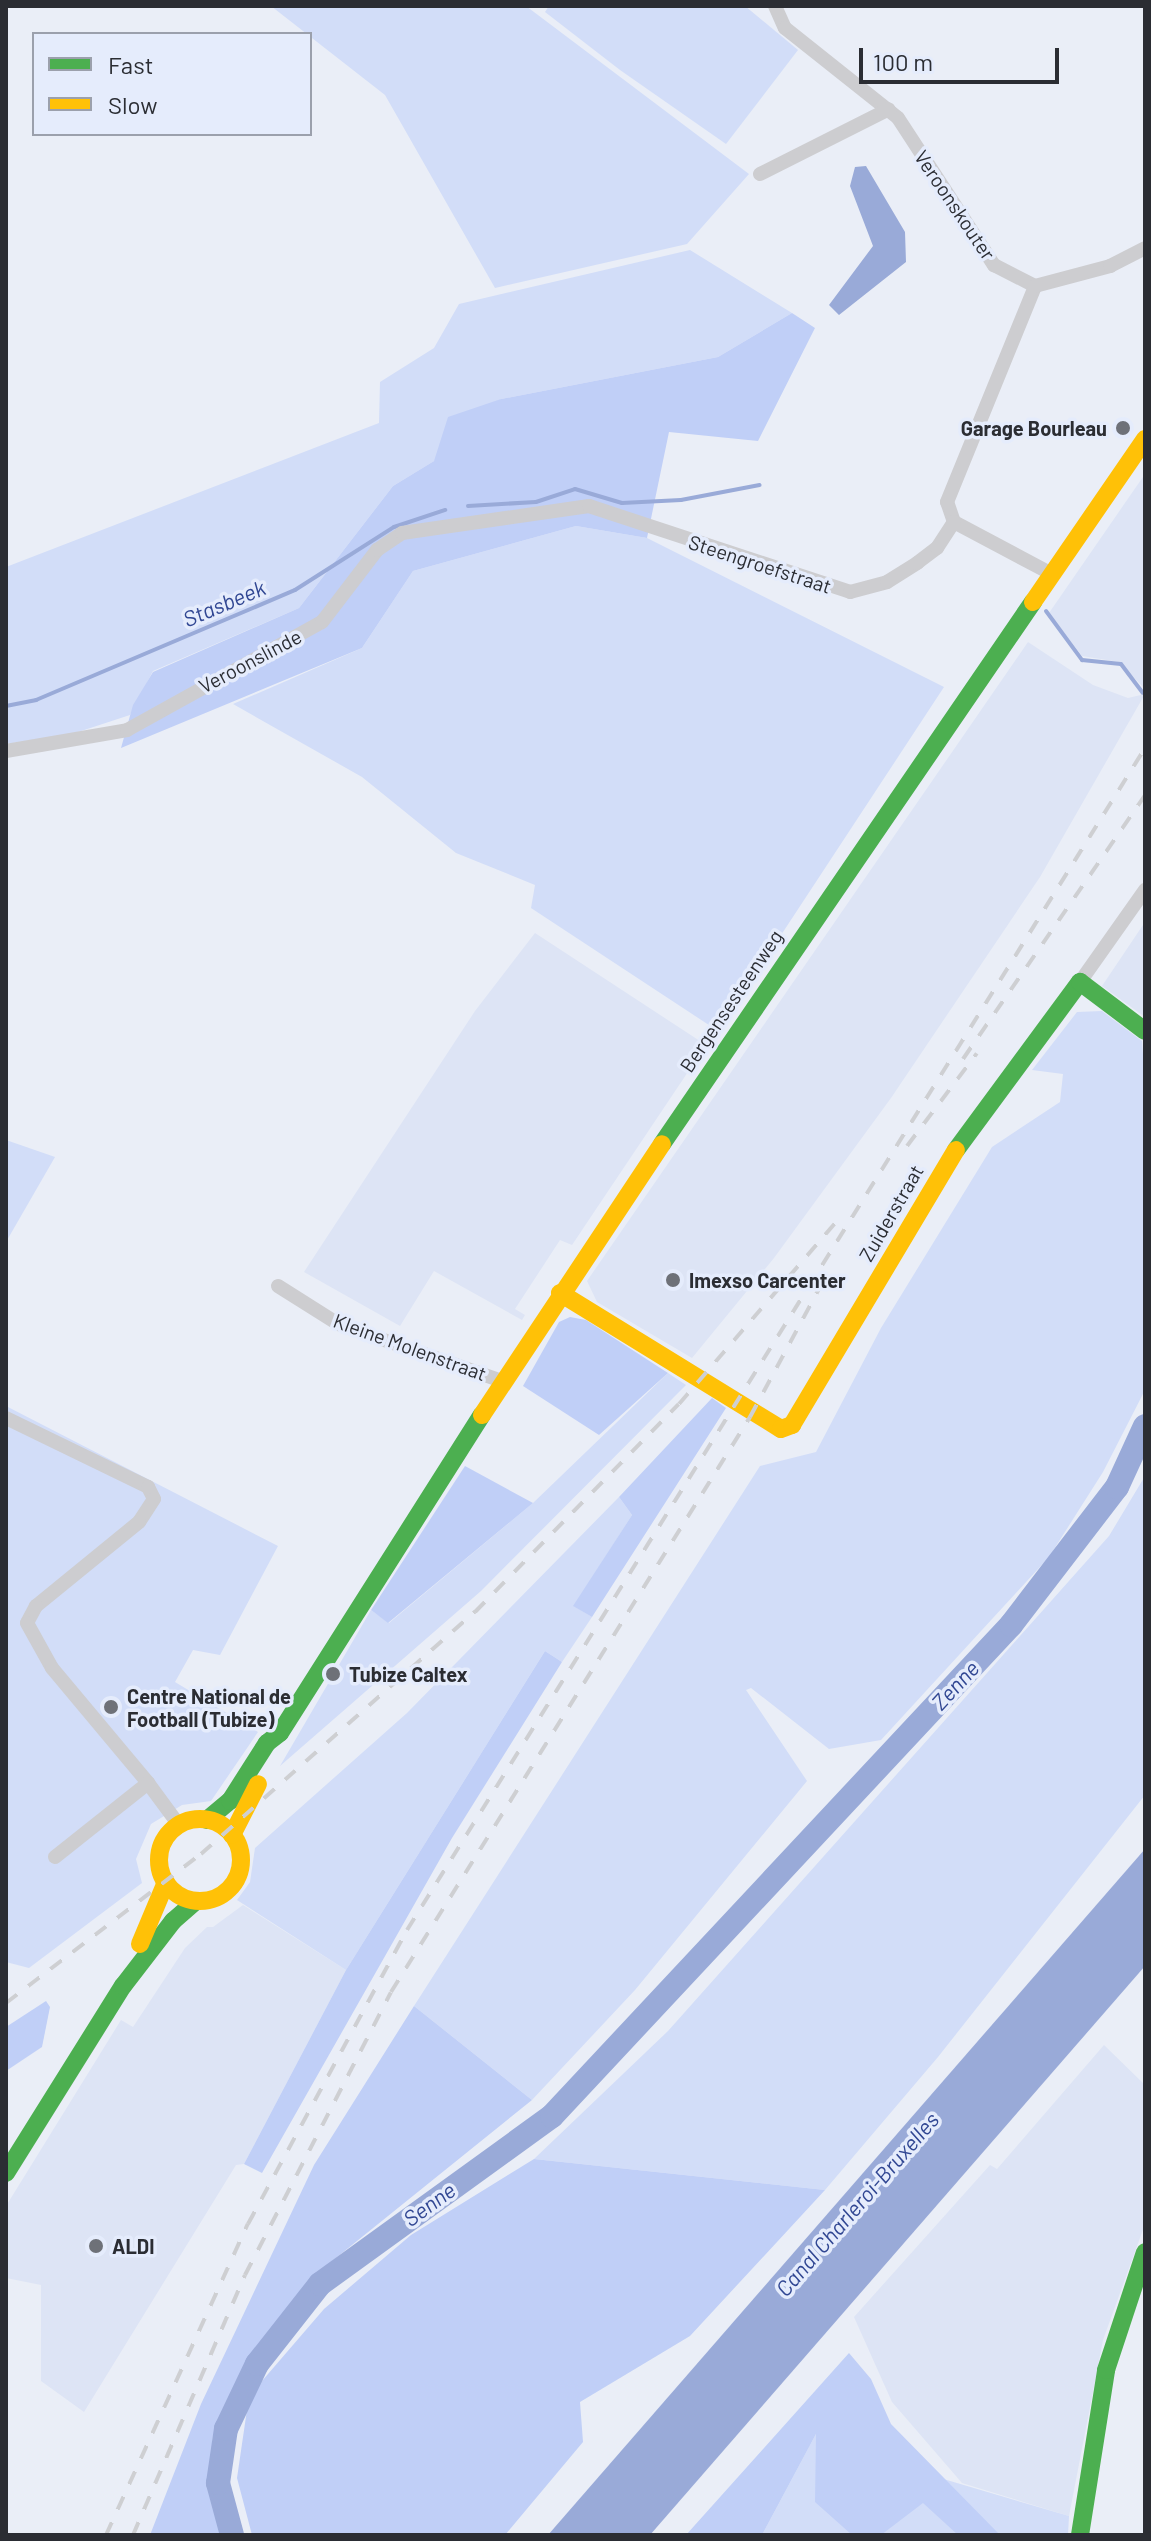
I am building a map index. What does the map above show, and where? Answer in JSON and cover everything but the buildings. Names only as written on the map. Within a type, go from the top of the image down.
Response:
[{"type":"main road","name":"Bergensesteenweg","points":[[280,1733],[364,1596],[560,1293],[1050,573],[1145,439]]},
{"type":"main road","name":"Zuiderstraat","points":[[560,1293],[781,1429],[802,1414],[935,1178],[1080,982]]},
{"type":"main road","points":[[1080,982],[1145,1031]]},
{"type":"main road","points":[[123,1986],[124,1969],[151,1928],[166,1882],[160,1851],[179,1825],[207,1820],[230,1801],[267,1743],[280,1733]]},
{"type":"main road","points":[[232,1835],[278,1750],[280,1733]]},
{"type":"main road","points":[[6,2173],[123,1986],[173,1921],[196,1901],[219,1896],[236,1880],[241,1857],[232,1835],[207,1820]]},
{"type":"main road","points":[[166,1882],[196,1901]]},
{"type":"main road","points":[[1080,2535],[1106,2370],[1145,2252]]},
{"type":"street","name":"Veroonskouter","points":[[775,6],[785,28],[889,109],[994,265],[1035,286]]},
{"type":"street","points":[[760,174],[889,109]]},
{"type":"street","points":[[1050,573],[954,522],[947,502],[1035,286],[1110,266],[1145,248]]},
{"type":"street","name":"Steengroefstraat","points":[[462,521],[589,506],[850,592],[887,582],[917,563],[937,548],[954,522]]},
{"type":"street","name":"Veroonslinde","points":[[6,751],[127,730],[322,622],[377,550],[402,533],[462,521]]},
{"type":"street","name":"Zuiderstraat","points":[[1080,982],[1145,890]]},
{"type":"street","name":"Kleine Molenstraat","points":[[278,1286],[338,1324],[502,1381]]},
{"type":"street","points":[[6,1418],[148,1487],[154,1499],[139,1522],[36,1606],[27,1623],[31,1639],[52,1668],[179,1825]]},
{"type":"street","points":[[55,1857],[148,1783]]},
{"type":"shaded area","points":[[271,6],[526,6],[749,174],[687,244],[495,288],[385,95],[312,38],[312,32],[304,32]]},
{"type":"shaded area","points":[[549,6],[745,6],[798,50],[726,144],[620,70],[545,12]]},
{"type":"shaded area","points":[[690,250],[792,313],[718,357],[501,399],[434,461],[393,486],[299,608],[153,671],[130,715],[72,734],[6,744],[6,567],[379,423],[380,382],[434,348],[459,304]]},
{"type":"shaded area","points":[[792,313],[815,328],[758,441],[669,432],[647,538],[576,526],[413,571],[362,648],[121,748],[133,705],[153,672],[299,608],[393,486],[434,461],[448,417],[501,399],[718,357]]},
{"type":"shaded area","points":[[1145,474],[1145,689],[1119,662],[1082,656],[1049,613]]},
{"type":"shaded area","points":[[576,526],[647,538],[944,687],[718,1031],[531,908],[535,885],[456,853],[362,777],[233,704],[362,648],[413,571]]},
{"type":"shaded area","points":[[1028,642],[1093,685],[1128,698],[1145,694],[1040,877],[891,1098],[774,1258],[692,1358],[597,1302],[587,1281]]},
{"type":"shaded area","points":[[1145,922],[1145,1017],[1102,986]]},
{"type":"shaded area","points":[[535,933],[706,1045],[572,1245],[560,1240],[515,1309],[525,1315],[522,1320],[434,1271],[400,1326],[304,1272],[475,1011]]},
{"type":"shaded area","points":[[1102,1011],[1142,1041],[1145,1081],[1145,1390],[1103,1472],[1049,1557],[881,1740],[829,1749],[751,1688],[746,1690],[807,1781],[635,1990],[532,2100],[414,2006],[760,1466],[816,1452],[881,1328],[992,1147],[1060,1102],[1063,1074],[1032,1070],[1077,1012]]},
{"type":"shaded area","points":[[6,1140],[55,1157],[6,1242]]},
{"type":"shaded area","points":[[570,1317],[586,1320],[668,1373],[599,1435],[523,1386],[559,1322]]},
{"type":"shaded area","points":[[668,1373],[686,1385],[481,1591],[280,1766],[371,1610],[389,1623],[533,1503]]},
{"type":"shaded area","points":[[712,1398],[726,1408],[592,1617],[573,1606],[632,1515],[619,1497]]},
{"type":"shaded area","name":"Centre National de Football (Tubize)","points":[[6,1406],[278,1546],[220,1655],[193,1650],[175,1682],[258,1732],[211,1801],[182,1805],[151,1824],[136,1859],[142,1883],[29,1968],[6,1962]]},
{"type":"shaded area","points":[[465,1466],[533,1503],[388,1623],[371,1610]]},
{"type":"shaded area","points":[[1145,1476],[1145,1795],[938,2057],[825,2190],[534,2159],[668,2031],[1109,1536]]},
{"type":"shaded area","points":[[619,1497],[632,1515],[574,1606],[592,1617],[562,1662],[545,1651],[346,1970],[237,1900],[250,1882],[255,1848],[407,1713]]},
{"type":"shaded area","points":[[545,1651],[562,1662],[452,1838],[262,2173],[244,2164],[346,1970]]},
{"type":"shaded area","points":[[243,1905],[346,1970],[244,2164],[236,2165],[84,2412],[41,2381],[41,2285],[6,2278],[6,2206],[121,2020],[133,2027],[185,1948],[207,1927],[213,1927]]},
{"type":"shaded area","points":[[46,2001],[50,2007],[42,2047],[6,2071],[6,2027]]},
{"type":"shaded area","points":[[414,2006],[532,2100],[316,2274],[255,2357],[213,2436],[209,2484],[222,2535],[150,2535],[201,2404],[314,2165]]},
{"type":"shaded area","points":[[1104,2045],[1145,2085],[1145,2224],[1103,2340],[1069,2516],[962,2483],[892,2402],[854,2317],[990,2165],[997,2169]]},
{"type":"shaded area","points":[[534,2159],[825,2190],[690,2336],[580,2402],[583,2442],[505,2535],[252,2535],[237,2478],[249,2396],[324,2309],[411,2235]]},
{"type":"shaded area","points":[[849,2353],[871,2379],[891,2424],[1000,2535],[958,2535],[923,2503],[881,2535],[852,2535],[815,2502],[816,2434],[762,2535],[686,2535]]},
{"type":"shaded area","points":[[852,2398],[940,2478],[1069,2516],[1068,2535],[762,2535],[817,2432]]},
{"type":"water","points":[[866,166],[905,232],[906,262],[839,315],[829,305],[873,246],[850,186],[855,167]]},
{"type":"water","name":"Canal Charleroi-Bruxelles","points":[[1145,1849],[1145,1966],[650,2535],[548,2535]]},
{"type":"waterway","name":"Stasbeek","points":[[468,506],[536,502],[575,489],[622,503],[681,500],[760,485]]},
{"type":"waterway","name":"Stasbeek","points":[[6,706],[36,700],[295,590],[394,527],[445,510]]},
{"type":"waterway","name":"Stasbeek","points":[[1046,611],[1082,660],[1121,664],[1143,693]]},
{"type":"waterway","name":"Senne","points":[[232,2535],[218,2483],[226,2429],[257,2364],[320,2284],[552,2116],[1011,1625],[1117,1487],[1145,1426]]},
{"type":"railway","points":[[106,2535],[248,2224],[407,1930],[1145,748]]},
{"type":"railway","points":[[963,1059],[1145,795]]},
{"type":"railway","points":[[907,1146],[977,1053]]},
{"type":"railway","points":[[6,2003],[201,1854],[475,1612],[679,1404],[838,1220]]},
{"type":"railway","points":[[133,2535],[245,2275],[391,1992],[750,1417],[826,1276]]},
{"type":"traffic: fast","points":[[662,1144],[1033,602]]},
{"type":"traffic: fast","points":[[956,1150],[1080,982],[1145,1031]]},
{"type":"traffic: fast","points":[[207,1820],[230,1801],[267,1743],[280,1733],[482,1415]]},
{"type":"traffic: fast","points":[[6,2173],[123,1986],[173,1921],[196,1901]]},
{"type":"traffic: fast","points":[[1080,2535],[1106,2370],[1145,2252]]},
{"type":"traffic: slow","points":[[1033,602],[1145,439]]},
{"type":"traffic: slow","points":[[482,1415],[662,1144]]},
{"type":"traffic: slow","points":[[560,1293],[781,1429],[792,1425],[956,1150]]},
{"type":"traffic: slow","points":[[232,1835],[258,1784]]},
{"type":"traffic: slow","points":[[200,1819],[216,1822],[229,1831],[238,1844],[241,1860],[238,1876],[229,1889],[216,1898],[200,1901],[184,1898],[171,1889],[162,1876],[159,1860],[162,1844],[171,1831],[184,1822],[200,1819]]},
{"type":"traffic: slow","points":[[140,1944],[166,1882]]},
{"type":"place","name":"Garage Bourleau","points":[[1123,428]]},
{"type":"place","name":"Imexso Carcenter","points":[[673,1280]]},
{"type":"place","name":"Tubize Caltex","points":[[333,1674]]},
{"type":"place","name":"Centre National de Football (Tubize)","points":[[111,1707]]},
{"type":"place","name":"ALDI","points":[[96,2246]]},
{"type":"water label","name":"Zenne","points":[[955,1685]]}]
